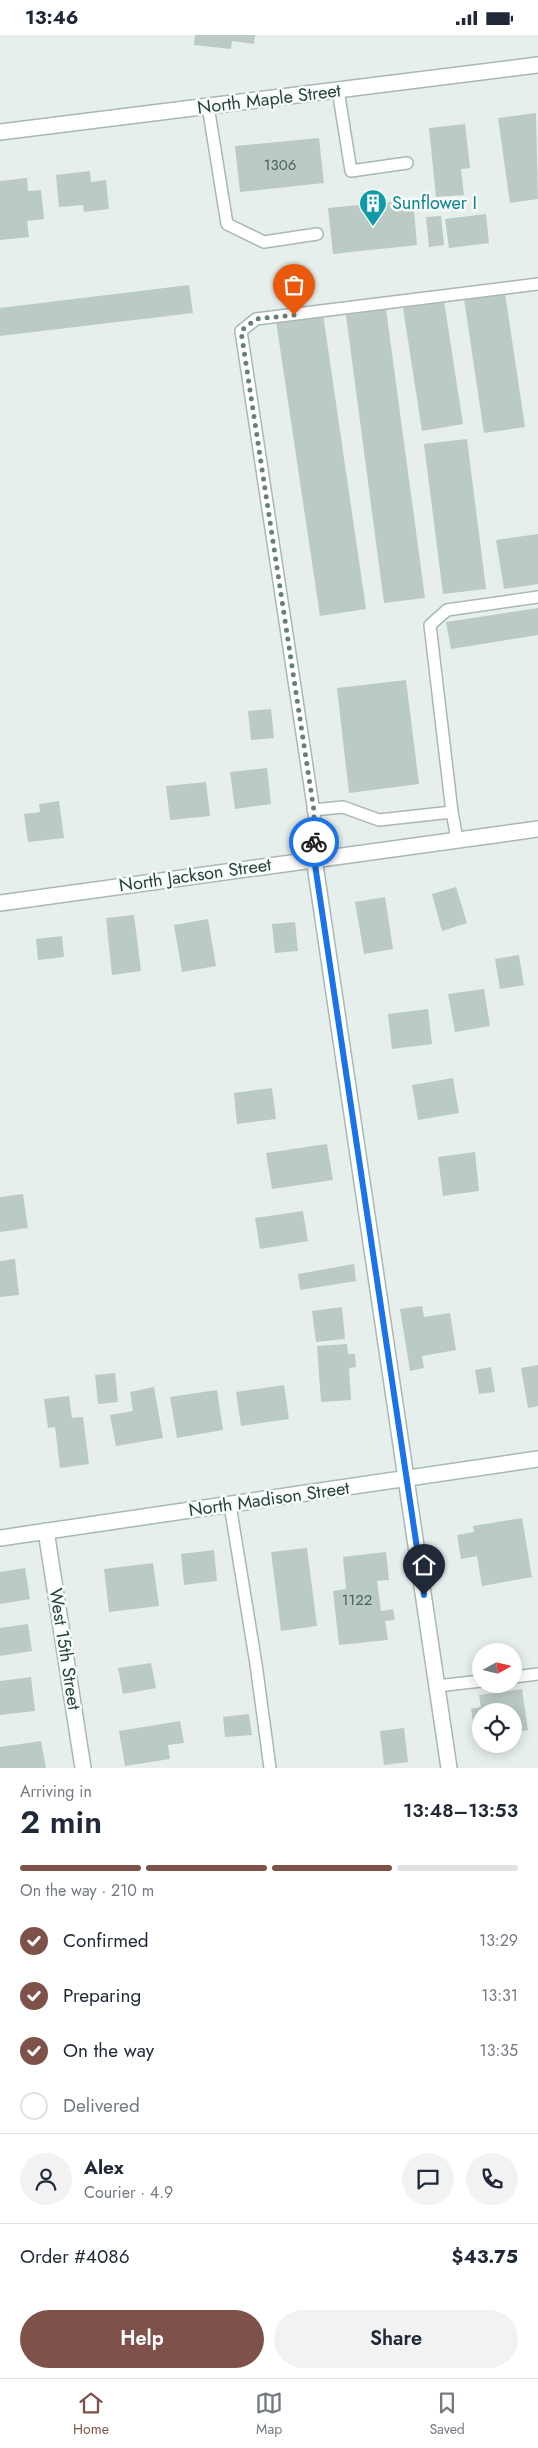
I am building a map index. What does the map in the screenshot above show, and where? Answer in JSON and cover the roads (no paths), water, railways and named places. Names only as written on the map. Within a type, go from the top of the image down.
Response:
[{"type":"street","name":"North Maple Street","points":[[0,132],[538,65]]},
{"type":"street","name":"North Jackson Street","points":[[0,903],[314,858],[538,829]]},
{"type":"street","points":[[314,858],[408,1479],[449,1768]]},
{"type":"street","name":"North Madison Street","points":[[0,1538],[538,1459]]},
{"type":"street","name":"West 15th Street","points":[[46,1531],[83,1768]]},
{"type":"lane","points":[[338,90],[352,171],[407,163]]},
{"type":"lane","points":[[208,106],[227,225],[264,242],[317,234]]},
{"type":"lane","points":[[314,858],[314,811],[241,331],[256,319],[538,284]]},
{"type":"lane","points":[[457,839],[452,812],[430,625],[447,610],[538,597]]},
{"type":"lane","points":[[314,811],[343,807],[379,820],[452,812]]},
{"type":"lane","points":[[230,1505],[256,1664],[270,1768]]},
{"type":"lane","points":[[522,1676],[538,1674]]},
{"type":"lane","points":[[437,1686],[472,1682]]},
{"type":"place","name":"Sunflower I","points":[[373,227]]}]
